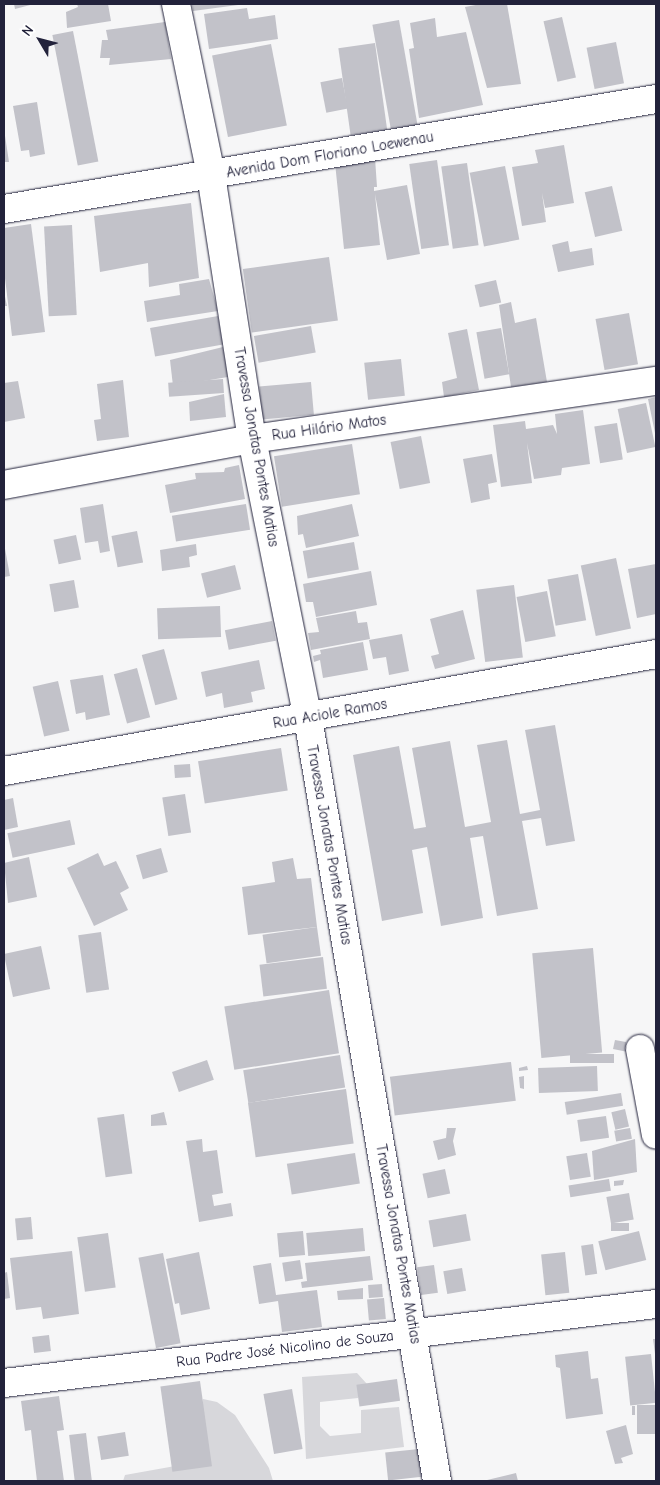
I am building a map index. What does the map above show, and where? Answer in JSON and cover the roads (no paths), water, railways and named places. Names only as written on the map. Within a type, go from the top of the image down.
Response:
[{"type":"street","name":"Travessa Jonatas Pontes Matias","points":[[176,4],[211,175],[252,439],[308,718],[437,1481]]},
{"type":"street","name":"Avenida Dom Floriano Loewenau","points":[[4,209],[656,99]]},
{"type":"street","name":"Rua Hilário Matos","points":[[4,485],[252,439],[656,380]]},
{"type":"street","name":"Rua Aciole Ramos","points":[[4,771],[308,718],[656,654]]},
{"type":"street","points":[[640,1049],[656,1135]]},
{"type":"street","name":"Rua Padre José Nicolino de Souza","points":[[4,1383],[656,1304]]}]
